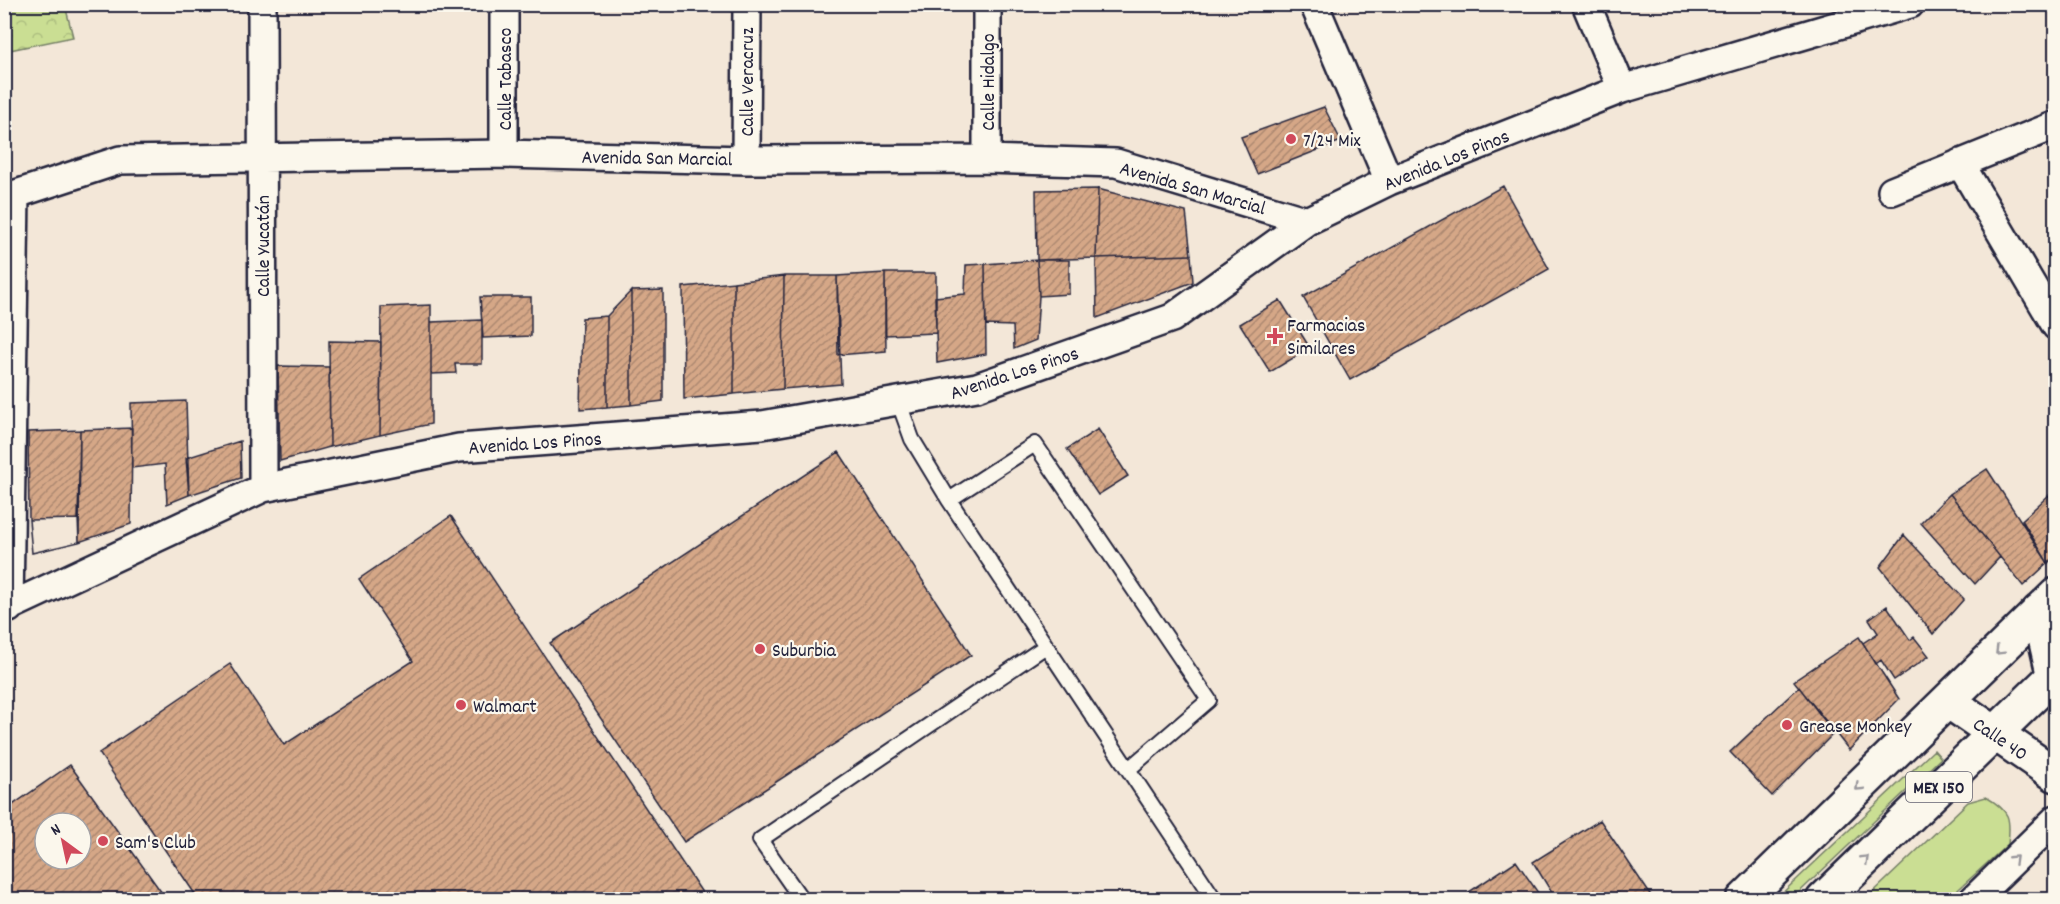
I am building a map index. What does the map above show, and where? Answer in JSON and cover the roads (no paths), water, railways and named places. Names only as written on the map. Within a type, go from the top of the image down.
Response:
[{"type":"main road","points":[[2047,603],[2055,679]]},
{"type":"main road","name":"MEX 150","points":[[1743,900],[2047,603]]},
{"type":"main road","name":"MEX 150","points":[[1823,900],[1993,734],[2055,679]]},
{"type":"main road","name":"Calle 40","points":[[1947,701],[2055,775]]},
{"type":"street","name":"Calle Yucatán","points":[[262,4],[263,488]]},
{"type":"street","name":"Calle Tabasco","points":[[504,4],[504,154]]},
{"type":"street","name":"Calle Veracruz","points":[[746,160],[747,4]]},
{"type":"street","name":"Calle Hidalgo","points":[[987,4],[987,159]]},
{"type":"street","points":[[1314,4],[1389,181]]},
{"type":"street","points":[[1586,4],[1622,89]]},
{"type":"street","name":"Avenida Los Pinos","points":[[7,609],[263,488],[459,448],[762,425],[899,403],[977,387],[1172,318],[1307,221],[1389,181],[1622,89],[1894,7]]},
{"type":"street","points":[[1892,191],[2055,125]]},
{"type":"street","name":"Avenida San Marcial","points":[[10,196],[120,160],[504,154],[746,160],[987,159],[1116,163],[1307,221]]},
{"type":"street","points":[[1960,163],[2055,326]]},
{"type":"street","points":[[7,609],[10,196]]},
{"type":"street","points":[[1973,900],[2055,819]]},
{"type":"lane","points":[[899,403],[912,439],[949,500],[1130,768],[1215,900]]},
{"type":"lane","points":[[949,500],[1035,444],[1209,700],[1130,768]]},
{"type":"lane","points":[[802,900],[760,840],[1046,646]]},
{"type":"place","name":"7/24 Mix","points":[[1291,139]]},
{"type":"place","name":"Farmacias Similares","points":[[1275,336]]},
{"type":"place","name":"Suburbia","points":[[760,649]]},
{"type":"place","name":"Walmart","points":[[461,705]]},
{"type":"place","name":"Grease Monkey","points":[[1787,725]]},
{"type":"place","name":"Sam's Club","points":[[103,841]]}]
